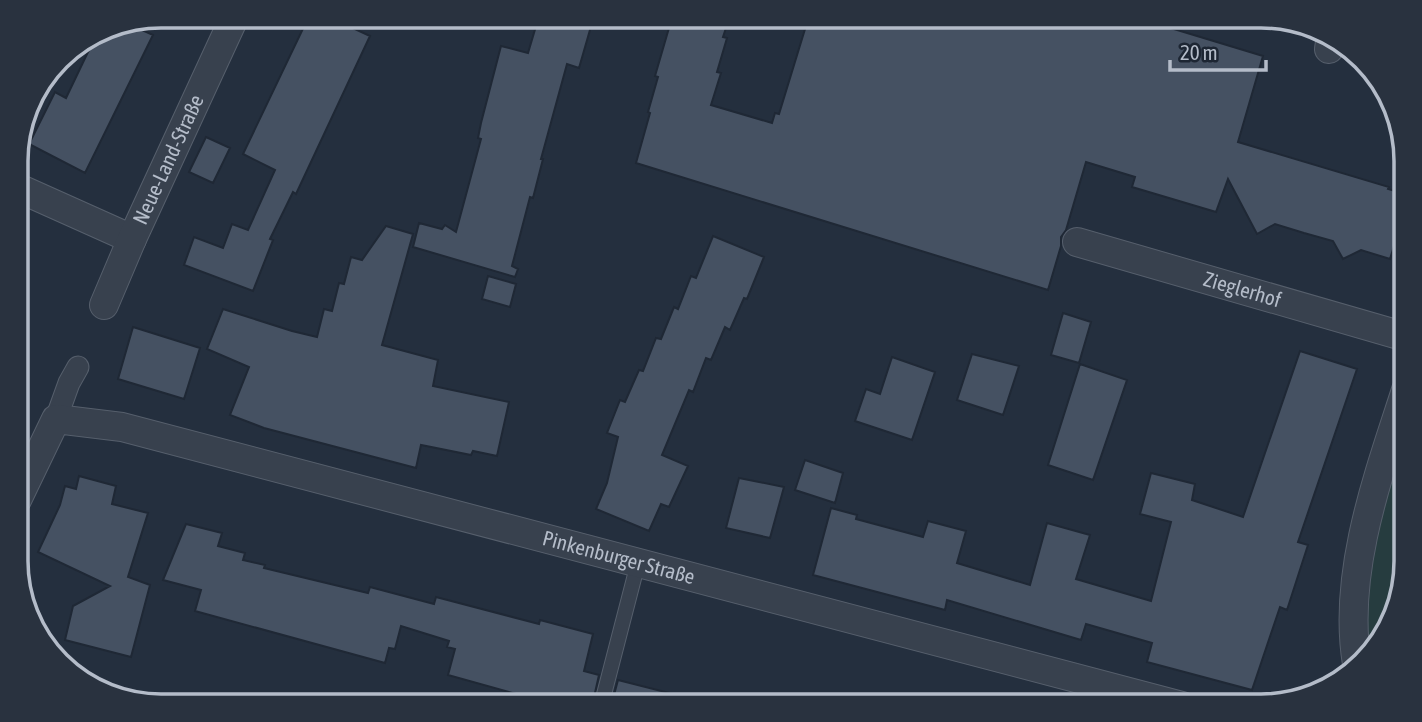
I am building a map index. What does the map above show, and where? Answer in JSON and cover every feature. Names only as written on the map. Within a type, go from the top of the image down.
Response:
[{"type":"street","name":"Neue-Land-Straße","points":[[104,305],[229,28]]},
{"type":"street","points":[[28,192],[132,239]]},
{"type":"street","name":"Zieglerhof","points":[[1077,242],[1394,334]]},
{"type":"street","points":[[28,477],[78,367]]},
{"type":"street","name":"Pinkenburger Straße","points":[[56,419],[122,428],[1136,694]]},
{"type":"street","points":[[1355,655],[1352,635],[1361,543],[1394,428]]},
{"type":"lane","points":[[604,694],[638,563]]},
{"type":"green space","points":[[1394,444],[1393,578],[1380,620],[1372,635],[1355,655],[1352,635]]},
{"type":"building","points":[[303,28],[353,28],[370,36],[296,194],[293,192],[270,239],[273,240],[253,291],[184,265],[194,237],[223,248],[232,224],[248,230],[275,170],[243,154]]},
{"type":"building","points":[[535,28],[591,28],[579,68],[567,64],[533,198],[530,197],[512,266],[518,269],[515,277],[413,247],[419,223],[442,229],[445,225],[456,232],[481,139],[478,138],[481,123],[501,46],[528,53]]},
{"type":"building","points":[[669,28],[726,28],[723,37],[727,38],[717,72],[721,73],[711,105],[772,123],[775,113],[779,114],[805,28],[1171,28],[1263,56],[1238,142],[1389,187],[1388,189],[1394,191],[1394,246],[1390,259],[1361,250],[1343,259],[1333,241],[1275,224],[1257,234],[1228,179],[1216,212],[1132,187],[1135,177],[1086,162],[1066,230],[1061,237],[1061,246],[1048,290],[636,163],[658,77],[655,76]]},
{"type":"building","points":[[141,30],[153,35],[85,173],[29,144],[55,92],[66,98],[89,50],[118,35]]},
{"type":"building","points":[[206,137],[230,148],[213,183],[189,172]]},
{"type":"building","points":[[386,226],[413,234],[382,345],[438,360],[433,386],[509,402],[497,456],[473,451],[471,455],[421,445],[416,468],[264,428],[230,415],[249,367],[207,349],[223,309],[317,337],[324,309],[332,311],[339,283],[344,284],[351,257],[362,260]]},
{"type":"building","points":[[713,236],[764,257],[747,299],[744,298],[730,330],[725,327],[711,360],[706,358],[693,392],[689,390],[662,455],[688,466],[669,507],[661,504],[649,531],[596,509],[607,483],[618,437],[607,433],[620,400],[625,402],[639,370],[643,371],[656,338],[661,339],[674,307],[678,309],[691,276],[696,278]]},
{"type":"building","points":[[488,276],[516,284],[510,307],[482,299]]},
{"type":"building","points":[[1063,313],[1091,322],[1079,363],[1051,355]]},
{"type":"building","points":[[133,327],[200,348],[184,399],[118,379]]},
{"type":"building","points":[[1300,351],[1357,369],[1298,542],[1308,545],[1287,610],[1280,607],[1252,690],[1147,662],[1152,643],[1086,624],[1081,640],[947,600],[945,610],[813,575],[831,508],[857,515],[856,519],[923,537],[928,521],[966,531],[957,563],[1030,585],[1047,523],[1090,535],[1076,579],[1151,601],[1171,522],[1140,514],[1151,473],[1195,484],[1192,500],[1243,517]]},
{"type":"building","points":[[972,354],[1019,366],[1003,415],[957,400]]},
{"type":"building","points":[[892,357],[935,372],[912,440],[855,421],[866,389],[880,394]]},
{"type":"building","points":[[1080,364],[1127,380],[1093,480],[1048,465]]},
{"type":"building","points":[[805,460],[843,473],[835,503],[795,490]]},
{"type":"building","points":[[79,476],[116,486],[112,504],[148,513],[128,577],[150,585],[131,657],[65,640],[73,606],[110,586],[38,552],[60,505],[65,486],[76,489]]},
{"type":"building","points":[[739,478],[784,487],[770,538],[726,528]]},
{"type":"building","points":[[186,524],[222,533],[218,546],[245,553],[243,560],[265,565],[264,568],[368,593],[370,587],[434,604],[436,597],[539,624],[540,620],[593,634],[584,671],[599,675],[595,694],[516,694],[448,675],[455,649],[447,647],[449,641],[401,626],[395,649],[389,648],[385,663],[195,611],[201,590],[163,580]]},
{"type":"building","points":[[618,680],[673,694],[614,694]]}]
